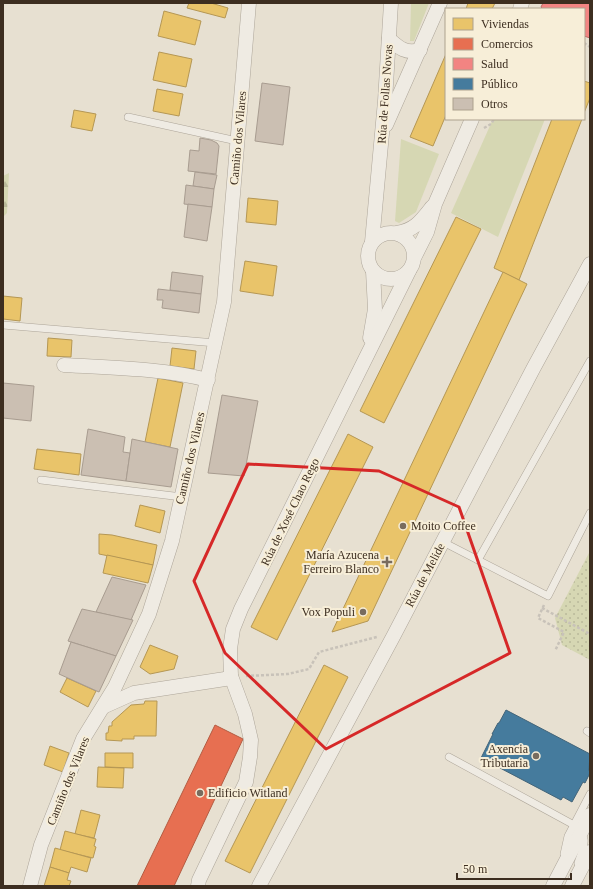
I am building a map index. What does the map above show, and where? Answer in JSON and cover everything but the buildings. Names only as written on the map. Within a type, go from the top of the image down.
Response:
[{"type":"street","name":"Camiño dos Vilares","points":[[30,886],[41,845],[83,740],[116,687],[149,614],[172,541],[224,302],[249,3]]},
{"type":"street","name":"Rúa de Follas Novas","points":[[372,242],[382,135],[391,3]]},
{"type":"street","points":[[382,135],[440,3]]},
{"type":"street","points":[[389,39],[405,51],[412,52],[420,50]]},
{"type":"street","points":[[414,256],[427,232],[435,204],[472,120]]},
{"type":"street","name":"Rúa de Follas Novas","points":[[378,185],[384,223],[394,233]]},
{"type":"street","points":[[394,233],[404,236],[410,242],[413,248],[414,262],[409,271],[398,278],[384,278],[373,271],[369,264],[369,249],[372,242],[377,237],[384,234],[407,231],[417,225],[435,204]]},
{"type":"street","name":"Rúa de Melide","points":[[259,886],[394,635],[533,369],[590,264]]},
{"type":"street","name":"Rúa de Xosé Chao Rego","points":[[368,352],[375,310],[373,271]]},
{"type":"street","name":"Rúa de Xosé Chao Rego","points":[[198,886],[199,880],[246,782],[250,757],[250,740],[246,714],[231,676],[230,649],[233,629],[241,609],[409,271]]},
{"type":"street","points":[[64,365],[152,370],[208,380]]},
{"type":"street","points":[[104,706],[134,693],[225,679],[231,676]]},
{"type":"street","points":[[116,687],[134,693]]},
{"type":"street","points":[[552,886],[578,829],[590,815]]},
{"type":"street","points":[[570,886],[590,852]]},
{"type":"lane","points":[[128,117],[237,142]]},
{"type":"lane","points":[[3,325],[216,343]]},
{"type":"lane","points":[[478,560],[590,361]]},
{"type":"lane","points":[[41,480],[182,497]]},
{"type":"lane","points":[[443,542],[548,596],[590,513]]},
{"type":"lane","points":[[448,757],[578,829],[585,843],[570,886]]},
{"type":"lane","points":[[578,829],[590,794]]},
{"type":"path","points":[[542,608],[590,634]]},
{"type":"path","points":[[540,613],[538,618],[564,632],[555,650]]},
{"type":"path","points":[[231,676],[288,674],[309,669],[319,652],[373,637],[394,635]]},
{"type":"highlighted area","points":[[248,464],[379,471],[459,507],[510,653],[326,749],[225,653],[194,581]]},
{"type":"green space","points":[[411,3],[429,3],[414,41],[410,41]]},
{"type":"green space","points":[[493,120],[545,120],[498,237],[451,213]]},
{"type":"green space","points":[[401,139],[439,154],[416,212],[399,223],[395,221]]},
{"type":"green space","points":[[9,173],[7,213],[3,217],[3,176]]},
{"type":"green space","points":[[590,551],[590,660],[562,645],[555,618]]},
{"type":"place","name":"Moito Coffee","points":[[403,526]]},
{"type":"place","name":"María Azucena Ferreiro Blanco","points":[[387,562]]},
{"type":"place","name":"Vox Populi","points":[[363,612]]},
{"type":"place","name":"Axencia Tributaria","points":[[536,756]]},
{"type":"place","name":"Edificio Witland","points":[[200,793]]}]
